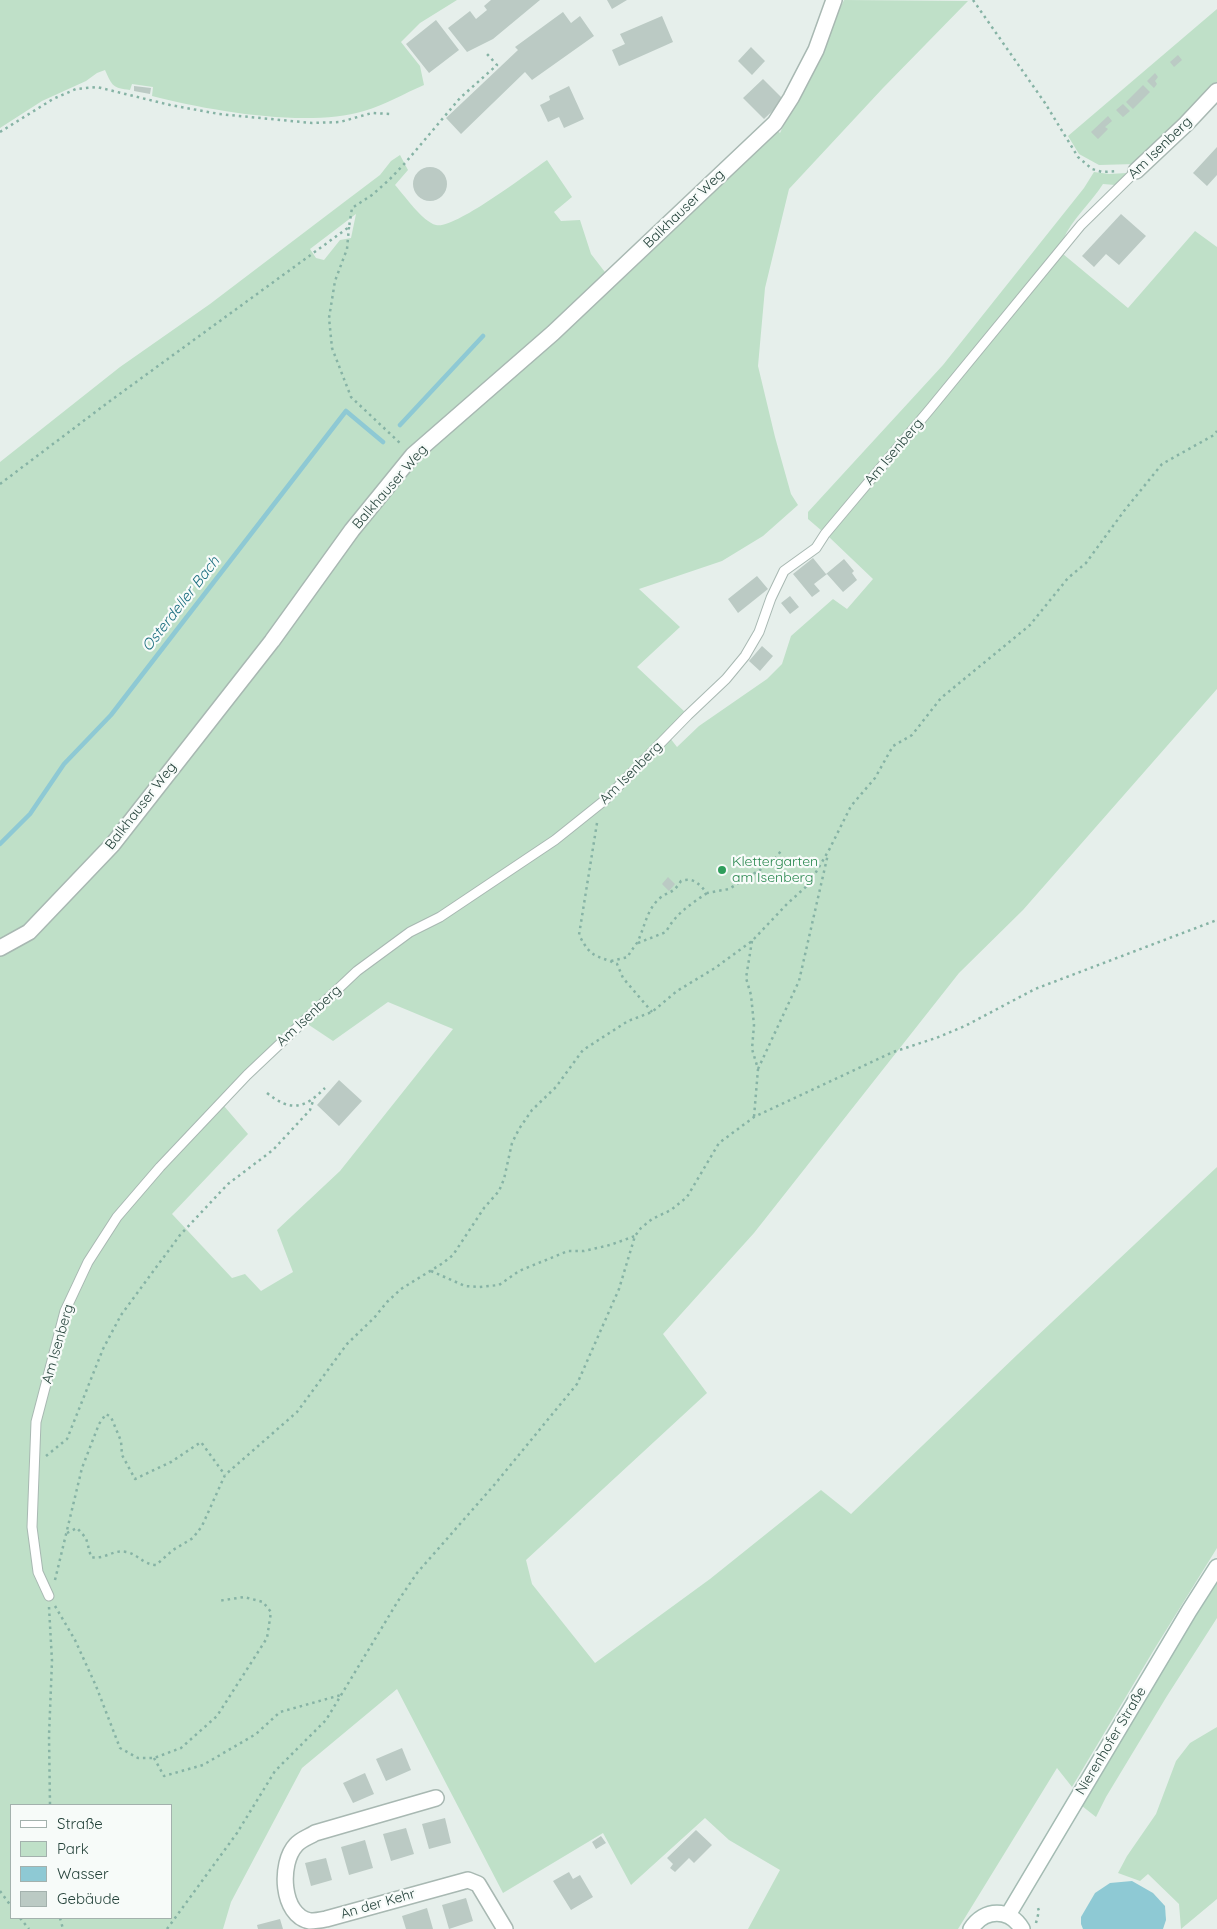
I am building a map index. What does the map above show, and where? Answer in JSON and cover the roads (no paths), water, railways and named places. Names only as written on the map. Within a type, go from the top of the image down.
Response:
[{"type":"street","name":"Balkhauser Weg","points":[[0,948],[29,932],[113,844],[272,641],[352,530],[413,455],[560,327],[775,123],[791,98],[816,50],[834,0]]},
{"type":"street","name":"Am Isenberg","points":[[1136,171],[1186,124],[1217,91]]},
{"type":"street","name":"Nierenhofer Straße","points":[[1008,1915],[1217,1567]]},
{"type":"street","name":"An der Kehr","points":[[436,1798],[316,1833],[302,1839],[295,1846],[287,1863],[285,1888],[289,1903],[300,1915],[310,1921],[326,1919],[468,1880],[478,1884],[505,1929]]},
{"type":"street","points":[[971,1929],[977,1921],[987,1915],[996,1913],[1008,1915],[1017,1921],[1022,1929]]},
{"type":"lane","name":"Am Isenberg","points":[[49,1596],[38,1572],[32,1527],[36,1422],[65,1311],[88,1262],[117,1217],[160,1167],[247,1075],[357,971],[410,932],[440,917],[546,845],[605,800],[726,679],[745,656],[759,632],[784,572],[816,548],[825,534],[1080,225],[1136,171]]},
{"type":"water","points":[[1132,1881],[1153,1893],[1165,1906],[1166,1920],[1163,1929],[1083,1929],[1081,1917],[1095,1893],[1110,1883]]},
{"type":"waterway","name":"Osterdeller Bach","points":[[400,425],[483,336]]},
{"type":"waterway","name":"Osterdeller Bach","points":[[0,844],[30,814],[64,764],[111,715],[346,411],[383,442]]},
{"type":"place","name":"Klettergarten am Isenberg","points":[[722,870]]}]
